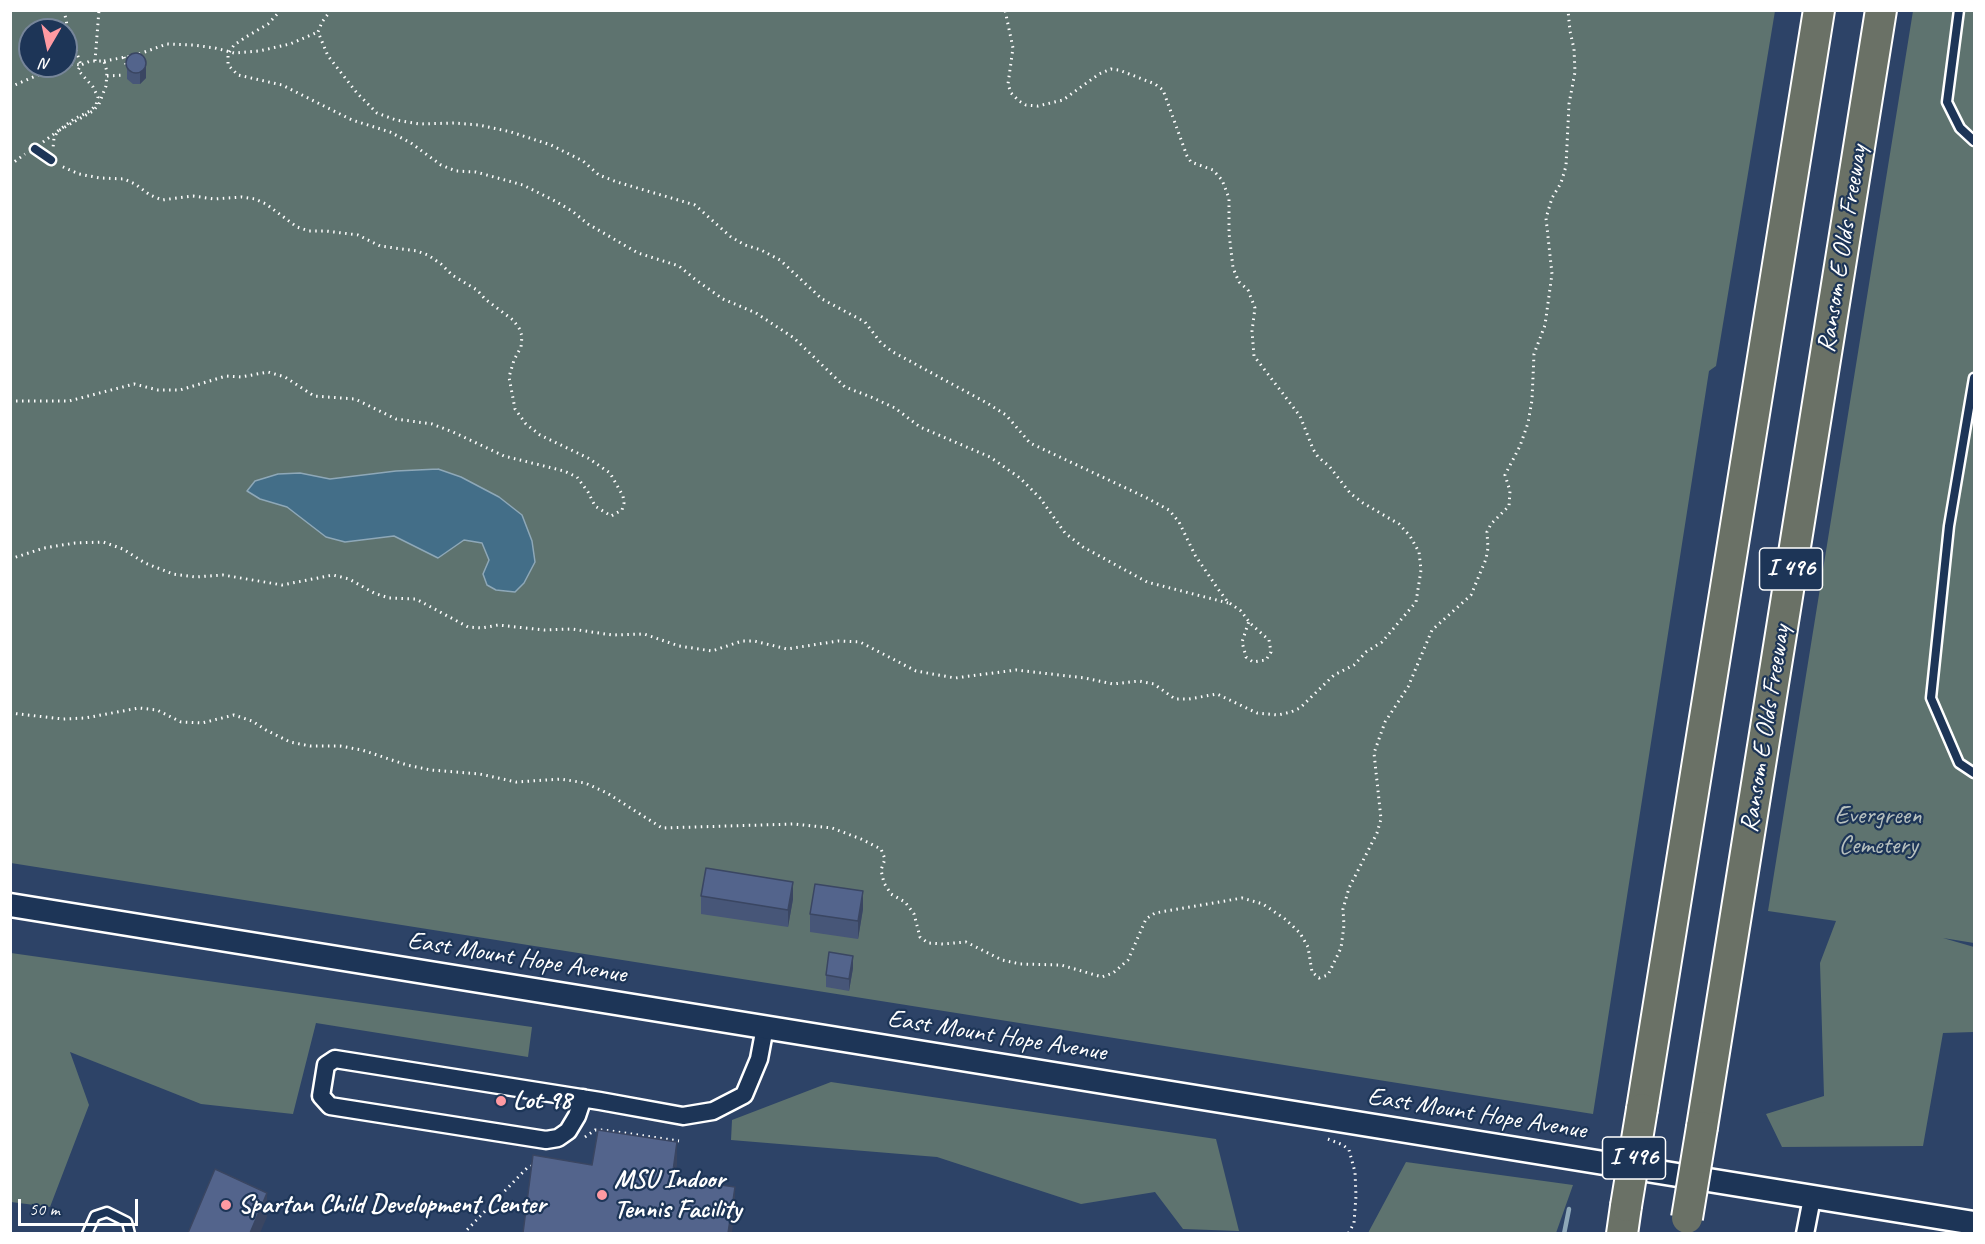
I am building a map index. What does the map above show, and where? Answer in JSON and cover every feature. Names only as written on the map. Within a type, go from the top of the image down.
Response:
[{"type":"highway","name":"I 496","points":[[1624,1220],[1819,10]]},
{"type":"highway","name":"Ransom E Olds Freeway","points":[[1686,1226],[1881,10]]},
{"type":"street","name":"East Mount Hope Avenue","points":[[10,905],[1974,1223]]},
{"type":"street","points":[[583,1098],[577,1116],[568,1131],[558,1138],[546,1140],[330,1106],[321,1096],[326,1065],[335,1059],[583,1098],[683,1116],[713,1111],[744,1095],[759,1059],[765,1027]]},
{"type":"street","points":[[1805,1233],[1812,1198]]},
{"type":"lane","points":[[1959,10],[1947,102],[1960,128],[1974,141]]},
{"type":"lane","points":[[35,149],[51,160]]},
{"type":"lane","points":[[1974,378],[1949,526],[1930,698],[1959,763],[1974,773]]},
{"type":"lane","points":[[87,1233],[95,1216],[107,1212],[127,1222],[130,1233]]},
{"type":"path","points":[[10,165],[96,105],[98,97],[93,87],[78,70],[81,65],[64,10]]},
{"type":"path","points":[[95,61],[99,10]]},
{"type":"path","points":[[281,10],[268,24],[234,45],[228,54],[228,65],[238,75],[282,85],[352,120],[390,132],[411,143],[441,165],[456,171],[476,172],[523,185],[555,201],[588,224],[638,253],[679,266],[723,299],[756,313],[794,338],[845,387],[895,408],[920,427],[990,457],[1020,478],[1040,498],[1065,533],[1083,548],[1147,582],[1230,603]]},
{"type":"path","points":[[331,10],[318,32],[328,56],[341,75],[377,113],[396,120],[418,124],[479,125],[511,132],[551,145],[583,161],[599,175],[696,205],[731,237],[780,260],[812,292],[865,322],[881,343],[893,352],[1006,415],[1030,443],[1168,510],[1179,522],[1195,555],[1230,603],[1241,611],[1269,640],[1271,652],[1266,660],[1253,662],[1246,657],[1242,642],[1249,621]]},
{"type":"path","points":[[10,559],[54,546],[103,542],[123,549],[145,563],[173,574],[195,577],[223,575],[282,585],[333,575],[349,579],[362,588],[389,598],[416,599],[468,627],[482,628],[498,625],[544,630],[572,629],[612,635],[644,634],[679,646],[712,651],[742,641],[754,641],[787,649],[838,641],[860,642],[916,671],[955,678],[1016,670],[1085,678],[1113,684],[1139,681],[1154,684],[1176,699],[1217,694],[1257,713],[1278,715],[1300,708],[1334,675],[1354,665],[1366,652],[1382,642],[1416,602],[1421,570],[1419,552],[1400,524],[1350,493],[1329,466],[1318,457],[1300,416],[1254,356],[1252,344],[1255,308],[1248,290],[1239,282],[1233,268],[1229,232],[1229,198],[1222,180],[1214,170],[1191,162],[1187,156],[1163,90],[1155,84],[1111,69],[1099,74],[1064,100],[1038,106],[1026,105],[1018,101],[1011,93],[1008,84],[1013,48],[1005,10]]},
{"type":"path","points":[[10,713],[63,719],[85,718],[139,708],[157,710],[182,722],[202,723],[234,715],[252,721],[290,741],[310,746],[340,746],[362,750],[407,765],[431,770],[480,774],[516,782],[561,779],[585,783],[607,793],[662,828],[794,824],[832,828],[881,849],[885,859],[881,870],[884,883],[891,894],[905,902],[914,914],[920,937],[928,943],[966,942],[1002,960],[1020,964],[1061,965],[1102,977],[1113,973],[1128,960],[1146,919],[1155,913],[1242,898],[1263,904],[1300,933],[1308,947],[1312,972],[1319,978],[1328,975],[1341,948],[1344,925],[1343,909],[1349,888],[1377,833],[1381,819],[1374,753],[1385,722],[1408,687],[1432,630],[1471,594],[1486,558],[1487,532],[1491,524],[1502,516],[1509,506],[1510,491],[1505,475],[1521,446],[1527,423],[1532,400],[1534,354],[1545,325],[1552,274],[1546,218],[1566,166],[1569,104],[1575,72],[1568,10]]},
{"type":"path","points":[[78,65],[141,54],[167,44],[242,52],[269,49],[290,44],[318,32]]},
{"type":"path","points":[[124,57],[127,69]]},
{"type":"path","points":[[10,401],[69,401],[135,384],[158,390],[180,390],[226,376],[242,377],[268,372],[285,377],[314,396],[355,399],[396,419],[432,424],[504,456],[564,471],[577,477],[595,506],[611,516],[622,510],[624,503],[623,496],[610,473],[588,458],[540,435],[526,424],[515,409],[510,377],[520,347],[522,336],[519,328],[513,320],[477,290],[452,275],[428,255],[417,251],[380,246],[358,236],[303,229],[255,199],[242,197],[214,199],[193,196],[162,200],[124,178],[100,178],[79,174],[51,160],[54,138],[58,130],[93,111],[99,104],[106,86],[107,75],[104,61]]},
{"type":"path","points":[[107,75],[125,75]]},
{"type":"path","points":[[10,87],[31,78]]},
{"type":"path","points":[[578,1140],[595,1130],[604,1130],[679,1140]]},
{"type":"path","points":[[1327,1138],[1349,1150],[1355,1172],[1354,1223],[1348,1233]]},
{"type":"path","points":[[463,1233],[528,1168],[538,1163]]},
{"type":"green space","points":[[10,11],[1775,11],[1716,366],[1709,371],[1593,1114],[11,863]]},
{"type":"green space","name":"Evergreen Cemetery","points":[[1913,11],[1974,11],[1974,943],[1943,938],[1974,947],[1974,1032],[1943,1033],[1923,1146],[1782,1147],[1766,1114],[1824,1096],[1820,963],[1836,921],[1768,911]]},
{"type":"green space","points":[[11,953],[532,1027],[528,1057],[316,1023],[293,1114],[201,1104],[70,1052],[89,1105],[50,1207],[11,1202]]},
{"type":"green space","points":[[831,1082],[1216,1139],[1239,1231],[1183,1229],[1155,1192],[1081,1204],[937,1157],[731,1140],[732,1120]]},
{"type":"green space","points":[[1406,1162],[1573,1185],[1556,1233],[1368,1233]]},
{"type":"water","points":[[438,469],[461,477],[499,497],[522,515],[532,541],[535,562],[524,583],[515,592],[496,590],[487,585],[483,574],[489,560],[482,543],[464,540],[438,558],[394,536],[345,542],[326,537],[287,507],[260,499],[247,491],[255,481],[278,474],[300,473],[330,479],[396,471]]},
{"type":"building","points":[[136,53],[143,56],[146,63],[143,70],[136,73],[129,70],[126,63],[129,56]]},
{"type":"building","points":[[706,868],[793,882],[788,910],[701,896]]},
{"type":"building","points":[[815,884],[863,891],[858,921],[810,914]]},
{"type":"building","points":[[829,952],[853,956],[849,979],[826,975]]},
{"type":"building","name":"MSU Indoor Tennis Facility","points":[[598,1130],[677,1142],[672,1178],[735,1187],[728,1233],[523,1233],[533,1155],[592,1165]]},
{"type":"building","points":[[215,1169],[267,1193],[250,1233],[188,1233]]},
{"type":"waterway","points":[[1564,1234],[1569,1209]]},
{"type":"place","name":"Lot 98","points":[[501,1101]]},
{"type":"place","name":"MSU Indoor Tennis Facility","points":[[602,1195]]},
{"type":"place","name":"Spartan Child Development Center","points":[[226,1205]]}]
